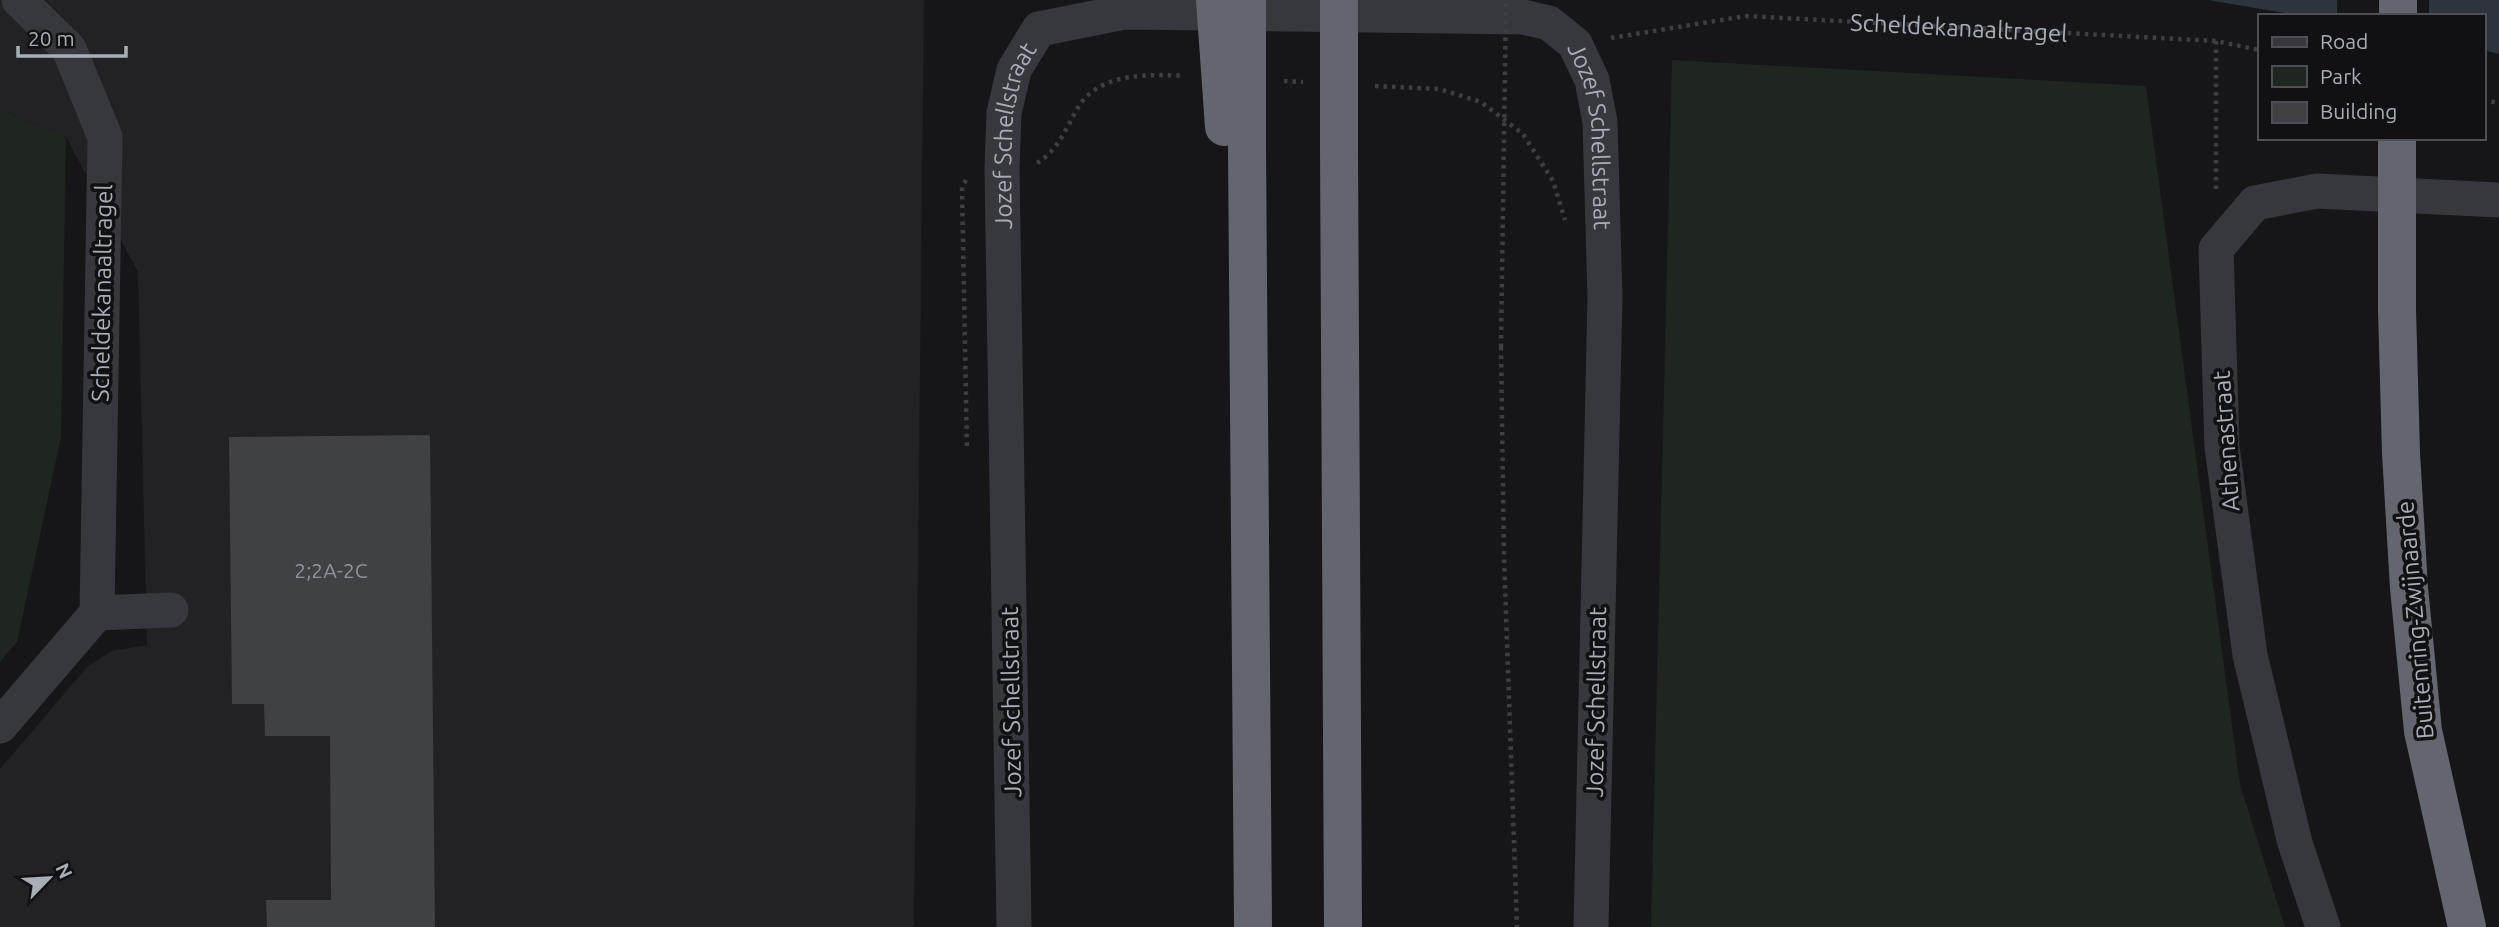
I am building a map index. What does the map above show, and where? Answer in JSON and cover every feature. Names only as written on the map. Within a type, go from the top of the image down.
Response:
[{"type":"highway","points":[[1215,0],[1236,147],[1249,377],[1253,927]]},
{"type":"highway","points":[[1236,147],[1247,0]]},
{"type":"highway","points":[[1339,0],[1343,927]]},
{"type":"highway","name":"Buitenring-Zwijnaarde","points":[[2398,140],[2397,309],[2402,480],[2409,588],[2423,731],[2468,927]]},
{"type":"street","name":"Scheldekanaaltragel","points":[[19,0],[69,50],[105,137],[97,613]]},
{"type":"street","name":"Jozef Schellstraat","points":[[1014,927],[1002,167],[1004,113],[1014,70],[1039,29],[1124,12],[1523,17],[1549,23],[1575,44],[1592,80],[1600,122],[1605,297],[1591,927]]},
{"type":"street","name":"Athenastraat","points":[[2323,927],[2295,843],[2250,655],[2222,447],[2216,249],[2255,204],[2317,191],[2499,200]]},
{"type":"street","points":[[0,726],[97,613],[171,610]]},
{"type":"path","points":[[1506,0],[1501,347],[1504,556],[1517,927]]},
{"type":"path","name":"Scheldekanaaltragel","points":[[1575,44],[1746,16],[2216,41],[2258,51]]},
{"type":"path","points":[[2216,41],[2216,193]]},
{"type":"shaded area","points":[[0,0],[924,0],[914,927],[0,927],[0,769],[87,667],[111,651],[147,645],[138,272],[66,137],[0,109]]},
{"type":"shaded area","points":[[2208,0],[2499,0],[2499,54],[2485,50],[2485,14],[2291,14]]},
{"type":"green space","points":[[1672,60],[2146,86],[2240,785],[2285,927],[1651,927]]},
{"type":"green space","points":[[0,109],[66,137],[61,437],[17,642],[0,662]]},
{"type":"pier","points":[[2337,0],[2429,0],[2429,14],[2337,14]]},
{"type":"building","points":[[430,435],[435,927],[267,927],[266,900],[331,900],[330,736],[265,736],[264,704],[232,704],[229,437]]}]
